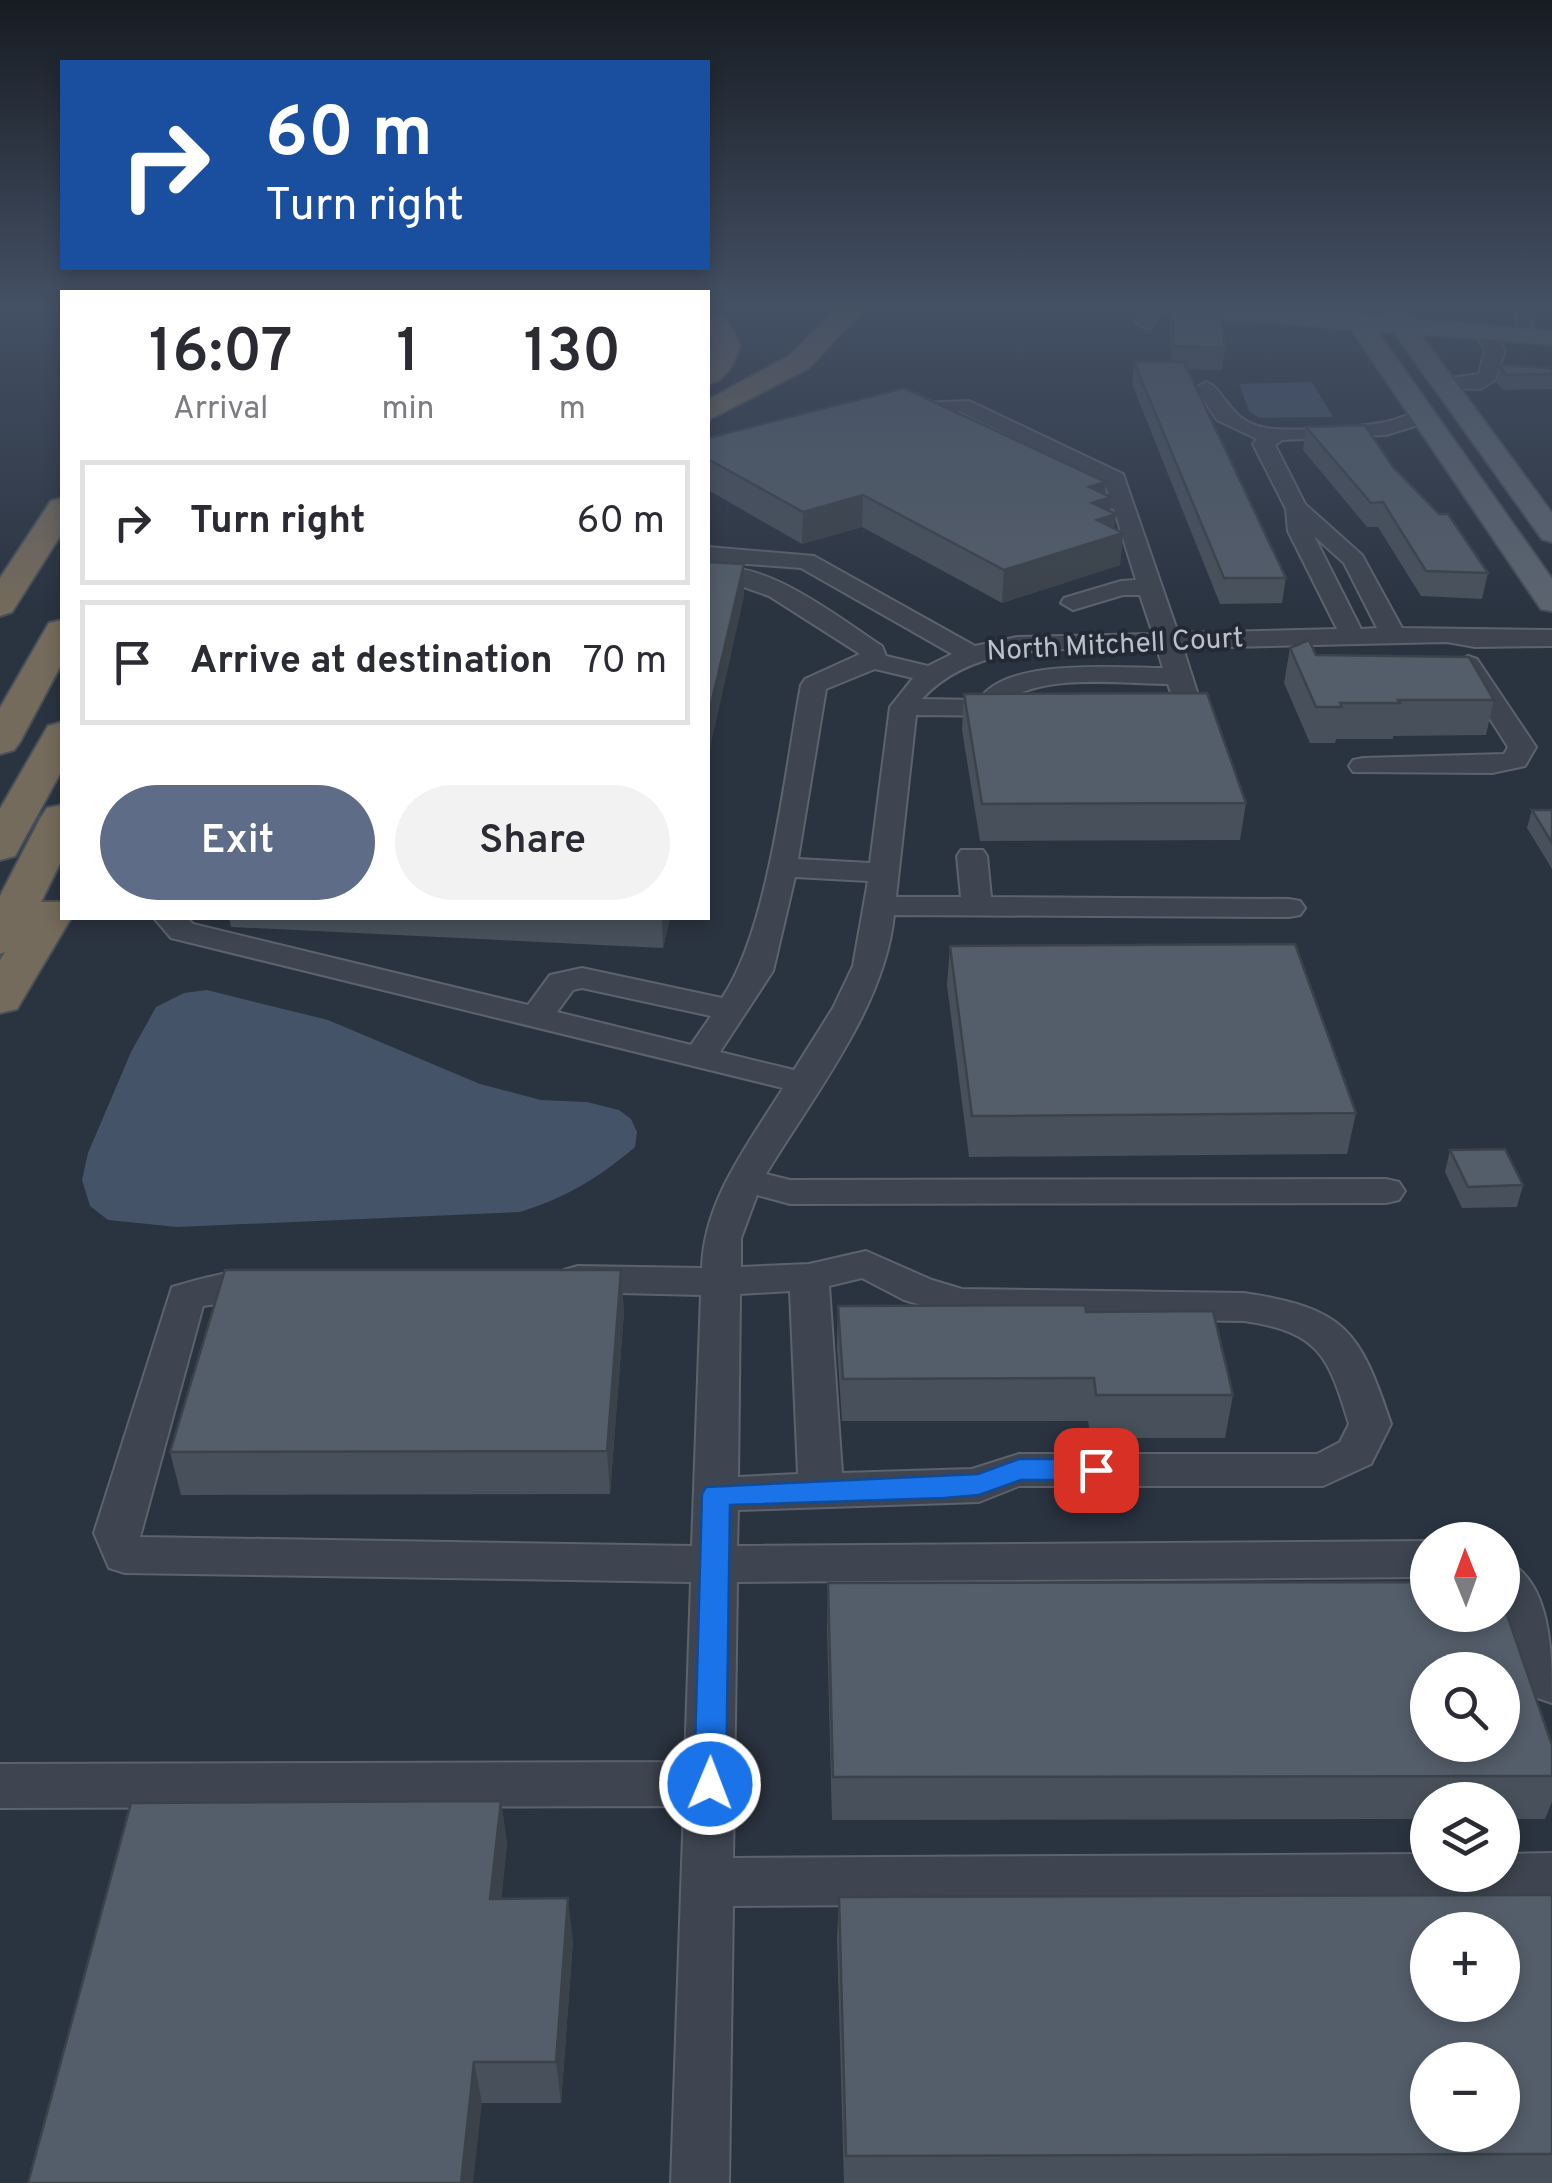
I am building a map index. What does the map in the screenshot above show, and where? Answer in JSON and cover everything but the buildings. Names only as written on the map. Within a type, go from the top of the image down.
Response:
[{"type":"highway","points":[[0,605],[60,511]]},
{"type":"highway","points":[[0,682],[60,600]]},
{"type":"highway","points":[[0,742],[60,635]]},
{"type":"highway","points":[[0,847],[60,738]]},
{"type":"highway","points":[[0,940],[60,821]]},
{"type":"highway","points":[[0,999],[60,895]]},
{"type":"main road","points":[[1419,410],[1552,602]]},
{"type":"main road","points":[[1462,410],[1552,533]]},
{"type":"street","points":[[919,410],[962,434]]},
{"type":"street","points":[[973,410],[1116,479],[1186,698],[1178,705],[1131,708]]},
{"type":"street","points":[[1217,410],[1229,423],[1270,436]]},
{"type":"street","points":[[1394,636],[1354,560],[1296,506],[1265,449],[1265,440],[1287,432],[1404,426],[1424,417]]},
{"type":"street","points":[[1364,431],[1443,446]]},
{"type":"street","points":[[1051,477],[1105,502],[1123,503]]},
{"type":"street","points":[[1296,506],[1300,532],[1353,637]]},
{"type":"street","points":[[710,554],[806,562],[969,653]]},
{"type":"street","points":[[710,574],[735,575],[770,585],[873,652],[872,661]]},
{"type":"street","points":[[1324,580],[1364,579]]},
{"type":"street","points":[[1074,603],[1121,588],[1149,587]]},
{"type":"street","name":"North Mitchell Court","points":[[1448,634],[1465,626],[1552,624]]},
{"type":"street","points":[[1363,766],[1492,766],[1514,760],[1522,747],[1448,634]]},
{"type":"street","name":"North Mitchell Court","points":[[903,706],[910,694],[969,653],[1017,645],[1166,642],[1320,650],[1353,637],[1448,634],[1474,639],[1552,638]]},
{"type":"street","points":[[699,1058],[757,971],[782,867],[814,684],[872,661],[934,675]]},
{"type":"street","points":[[993,708],[992,699],[1001,689],[1029,680],[1178,676]]},
{"type":"street","points":[[1444,677],[1477,677]]},
{"type":"street","points":[[700,2183],[722,1238],[744,1180],[850,1008],[869,966],[880,906],[903,706],[1032,708]]},
{"type":"street","points":[[972,856],[977,907]]},
{"type":"street","points":[[782,867],[884,872]]},
{"type":"street","points":[[880,906],[1288,908]]},
{"type":"street","points":[[172,920],[182,930],[534,1020],[804,1083]]},
{"type":"street","points":[[534,1020],[562,982],[582,978],[730,1010]]},
{"type":"street","points":[[744,1180],[790,1192],[1386,1191]]},
{"type":"street","points":[[539,1280],[721,1282],[810,1277],[866,1264],[918,1290],[962,1302],[1284,1312],[1322,1326],[1341,1347],[1370,1424],[1356,1453],[1324,1470],[1019,1470],[979,1484],[716,1494]]},
{"type":"street","points":[[810,1277],[821,1492]]},
{"type":"street","points":[[312,1284],[219,1286],[186,1297],[116,1532],[125,1555],[715,1564],[1410,1559]]},
{"type":"street","points":[[1520,1602],[1552,1684]]},
{"type":"street","points":[[0,1786],[710,1784]]},
{"type":"street","points":[[708,1882],[1552,1877]]},
{"type":"water","points":[[1329,410],[1333,417],[1259,418],[1249,411]]},
{"type":"water","points":[[207,990],[328,1020],[480,1084],[541,1100],[587,1102],[619,1110],[631,1119],[637,1132],[635,1147],[581,1186],[520,1212],[177,1227],[108,1220],[90,1206],[82,1180],[88,1153],[131,1052],[156,1007],[184,993]]},
{"type":"route","points":[[710,1784],[716,1494],[944,1488],[979,1484],[1019,1470],[1096,1470]]}]
